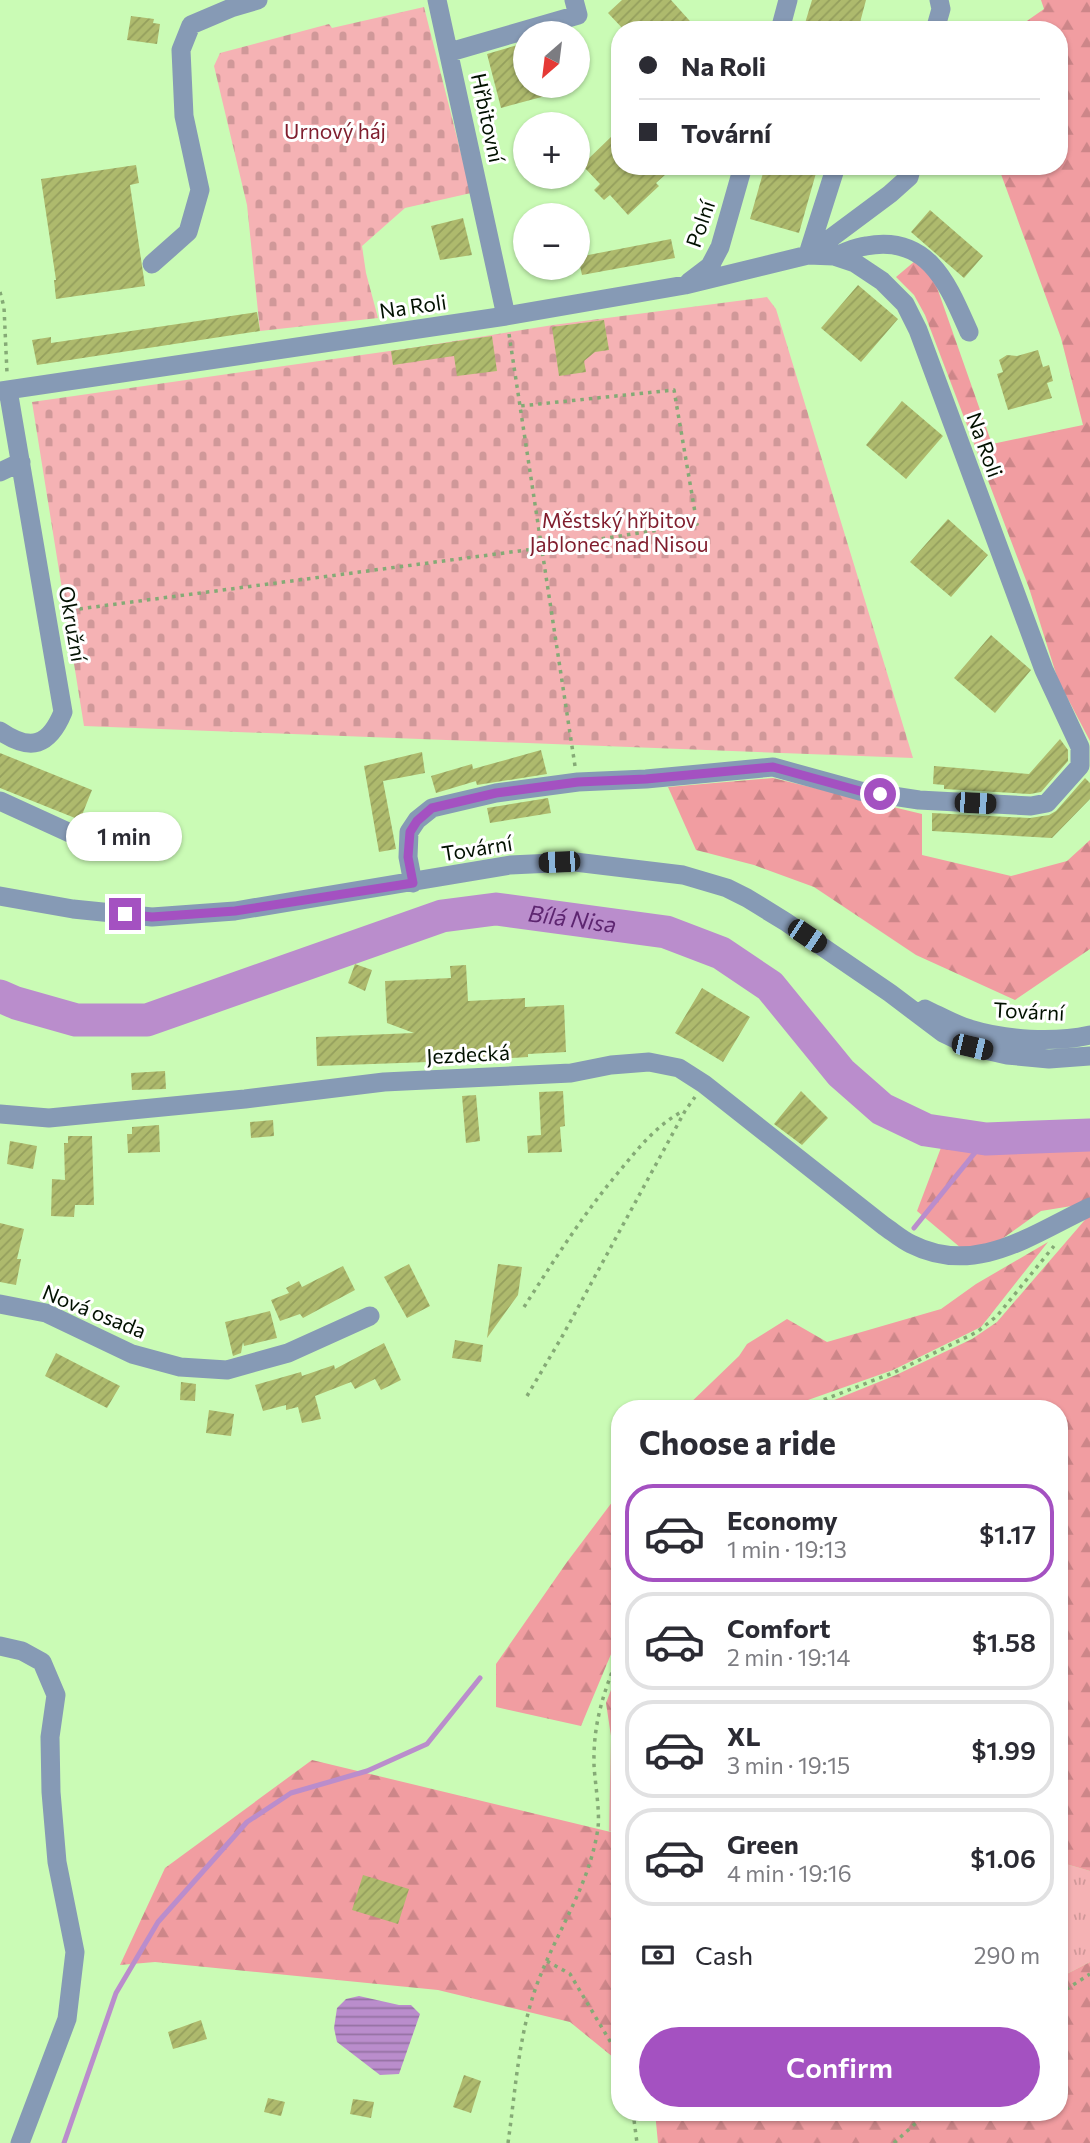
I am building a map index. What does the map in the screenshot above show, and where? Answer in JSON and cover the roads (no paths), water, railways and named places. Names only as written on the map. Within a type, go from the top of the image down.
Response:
[{"type":"street","points":[[152,264],[188,232],[200,190],[184,116],[181,50],[191,25],[258,0]]},
{"type":"street","name":"Hřbitovní","points":[[437,0],[506,316]]},
{"type":"street","name":"Hřbitovní","points":[[450,52],[578,15],[574,0]]},
{"type":"street","points":[[782,21],[788,0]]},
{"type":"street","points":[[938,21],[941,9],[939,0]]},
{"type":"street","name":"Polní","points":[[685,285],[710,266],[720,247],[740,175]]},
{"type":"street","points":[[808,255],[833,175]]},
{"type":"street","points":[[808,255],[890,194],[910,175]]},
{"type":"street","points":[[834,256],[865,246],[890,244],[908,248],[924,257],[938,270],[970,332]]},
{"type":"street","name":"Na Roli","points":[[4,390],[506,316],[685,285],[808,255],[834,256],[855,263],[882,281],[905,304],[914,321],[1044,670],[1080,747],[1080,766],[1047,803],[1031,806],[919,800],[860,791],[773,767],[646,779],[578,782],[496,793],[432,808],[417,821],[410,832],[408,857],[413,883]]},
{"type":"street","name":"Okružní","points":[[1,733],[17,742],[35,744],[55,732],[63,712],[21,462],[4,390]]},
{"type":"street","points":[[0,472],[21,462]]},
{"type":"street","points":[[0,801],[70,833]]},
{"type":"street","name":"Tovární","points":[[0,896],[73,909],[152,917],[235,911],[510,865],[575,862],[683,875],[727,888],[747,898],[890,992],[943,1033],[972,1047],[1007,1055],[1049,1059],[1090,1056]]},
{"type":"street","name":"Tovární","points":[[890,992],[969,1029],[997,1035],[1052,1038],[1090,1035]]},
{"type":"street","name":"Jezdecká","points":[[0,1114],[49,1118],[384,1082],[571,1073],[611,1065],[649,1062],[679,1068],[704,1084],[884,1226],[910,1244],[939,1255],[968,1257],[999,1251],[1090,1207]]},
{"type":"street","name":"Nová osada","points":[[0,1304],[46,1313],[132,1354],[180,1367],[228,1370],[288,1353],[370,1316]]},
{"type":"street","points":[[0,1646],[22,1651],[42,1662],[57,1695],[50,1737],[51,1792],[57,1862],[75,1952],[67,2019],[20,2143]]},
{"type":"waterway","name":"Bílá Nisa","points":[[0,996],[76,1020],[147,1020],[442,916],[496,909],[666,932],[721,953],[770,986],[841,1073],[882,1109],[926,1130],[986,1139],[1090,1135]]},
{"type":"waterway","points":[[914,1228],[986,1139]]},
{"type":"waterway","points":[[64,2143],[116,1993],[158,1922],[247,1822],[291,1793],[367,1771],[427,1744],[480,1678]]},
{"type":"park label","name":"Urnový háj","points":[[335,132]]},
{"type":"park label","name":"Městský hřbitov Jablonec nad Nisou","points":[[619,533]]}]
